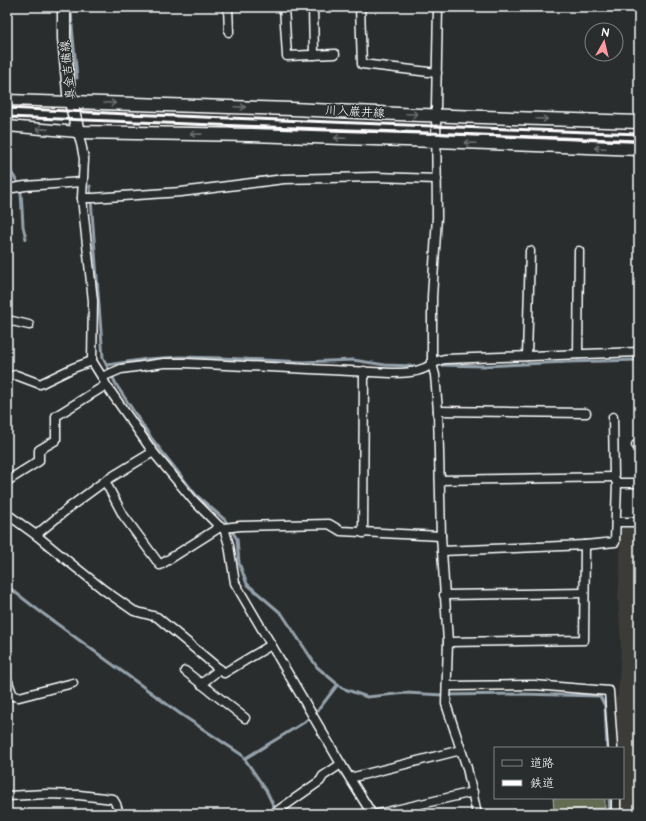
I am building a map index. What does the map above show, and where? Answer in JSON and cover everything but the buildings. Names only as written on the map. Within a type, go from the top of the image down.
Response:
[{"type":"main road","name":"真金吉備線","points":[[64,7],[64,38],[69,93],[78,132]]},
{"type":"main road","name":"川入巌井線","points":[[71,102],[639,122]]},
{"type":"main road","points":[[78,132],[250,135],[639,149]]},
{"type":"street","points":[[228,7],[229,32]]},
{"type":"street","points":[[284,7],[287,56],[334,54]]},
{"type":"street","points":[[313,7],[314,55]]},
{"type":"street","points":[[360,7],[362,64],[437,73]]},
{"type":"street","points":[[438,7],[436,115],[437,217],[432,297],[432,364],[438,412],[441,536],[448,642],[446,704],[467,768],[477,814]]},
{"type":"street","points":[[7,100],[71,102]]},
{"type":"street","points":[[7,126],[78,132],[84,159],[82,182],[87,198],[92,300],[92,361],[106,385],[153,452],[194,501],[222,528],[229,545],[235,583],[372,814]]},
{"type":"street","points":[[87,198],[181,192],[284,179],[375,177],[436,179]]},
{"type":"street","points":[[7,189],[82,182]]},
{"type":"street","points":[[527,356],[530,251]]},
{"type":"street","points":[[578,354],[579,251]]},
{"type":"street","points":[[7,321],[29,325]]},
{"type":"street","points":[[102,376],[121,369],[185,363],[409,373],[423,369],[439,360],[444,359],[639,352]]},
{"type":"street","points":[[7,377],[16,375],[40,384],[73,368],[92,361]]},
{"type":"street","points":[[363,533],[364,371]]},
{"type":"street","points":[[7,480],[39,461],[39,450],[56,440],[56,416],[106,385]]},
{"type":"street","points":[[438,412],[586,414]]},
{"type":"street","points":[[442,551],[585,545],[615,542],[616,480],[613,417]]},
{"type":"street","points":[[36,535],[71,506],[106,481],[153,452]]},
{"type":"street","points":[[440,480],[616,480],[639,483]]},
{"type":"street","points":[[106,481],[123,515],[160,565],[222,528],[240,526],[329,524],[341,531],[441,536]]},
{"type":"street","points":[[7,514],[134,612],[157,617],[224,673],[271,645]]},
{"type":"street","points":[[616,522],[639,522]]},
{"type":"street","points":[[448,642],[584,640],[585,545]]},
{"type":"street","points":[[444,596],[584,593]]},
{"type":"street","points":[[201,684],[220,669]]},
{"type":"street","points":[[185,671],[245,718]]},
{"type":"street","points":[[7,679],[13,696],[19,697],[73,682]]},
{"type":"street","points":[[447,686],[534,685],[609,691],[613,747]]},
{"type":"street","points":[[350,778],[461,750]]},
{"type":"street","points":[[275,812],[320,781],[323,776],[341,764]]},
{"type":"street","points":[[378,814],[472,792]]},
{"type":"street","points":[[7,796],[48,794],[79,795],[113,799],[119,814]]},
{"type":"street","points":[[616,799],[616,814]]},
{"type":"shaded area","points":[[624,524],[639,524],[639,814],[620,814],[619,799],[624,799],[624,747],[616,747],[612,697],[617,697],[621,643],[618,599],[620,529]]},
{"type":"green space","points":[[553,799],[605,799],[605,808],[554,810]]},
{"type":"waterway","points":[[71,7],[77,78]]},
{"type":"waterway","points":[[7,163],[18,183],[21,192],[23,226],[26,239]]},
{"type":"waterway","points":[[90,186],[103,358],[117,386],[152,439],[196,495],[225,520],[237,539],[239,563],[247,584],[282,614],[317,667],[342,688],[367,697],[406,693],[443,695],[520,694],[600,696],[605,706],[607,747]]},
{"type":"waterway","points":[[107,365],[147,359],[180,357],[304,362],[353,360],[385,365],[414,366]]},
{"type":"waterway","points":[[440,365],[485,366],[639,360]]},
{"type":"waterway","points":[[7,586],[179,713],[242,755],[266,790],[277,811]]},
{"type":"waterway","points":[[244,759],[303,723],[316,713],[338,684]]},
{"type":"waterway","points":[[609,799],[610,814]]},
{"type":"railway","points":[[7,108],[639,134]]},
{"type":"railway","points":[[7,117],[639,141]]}]
